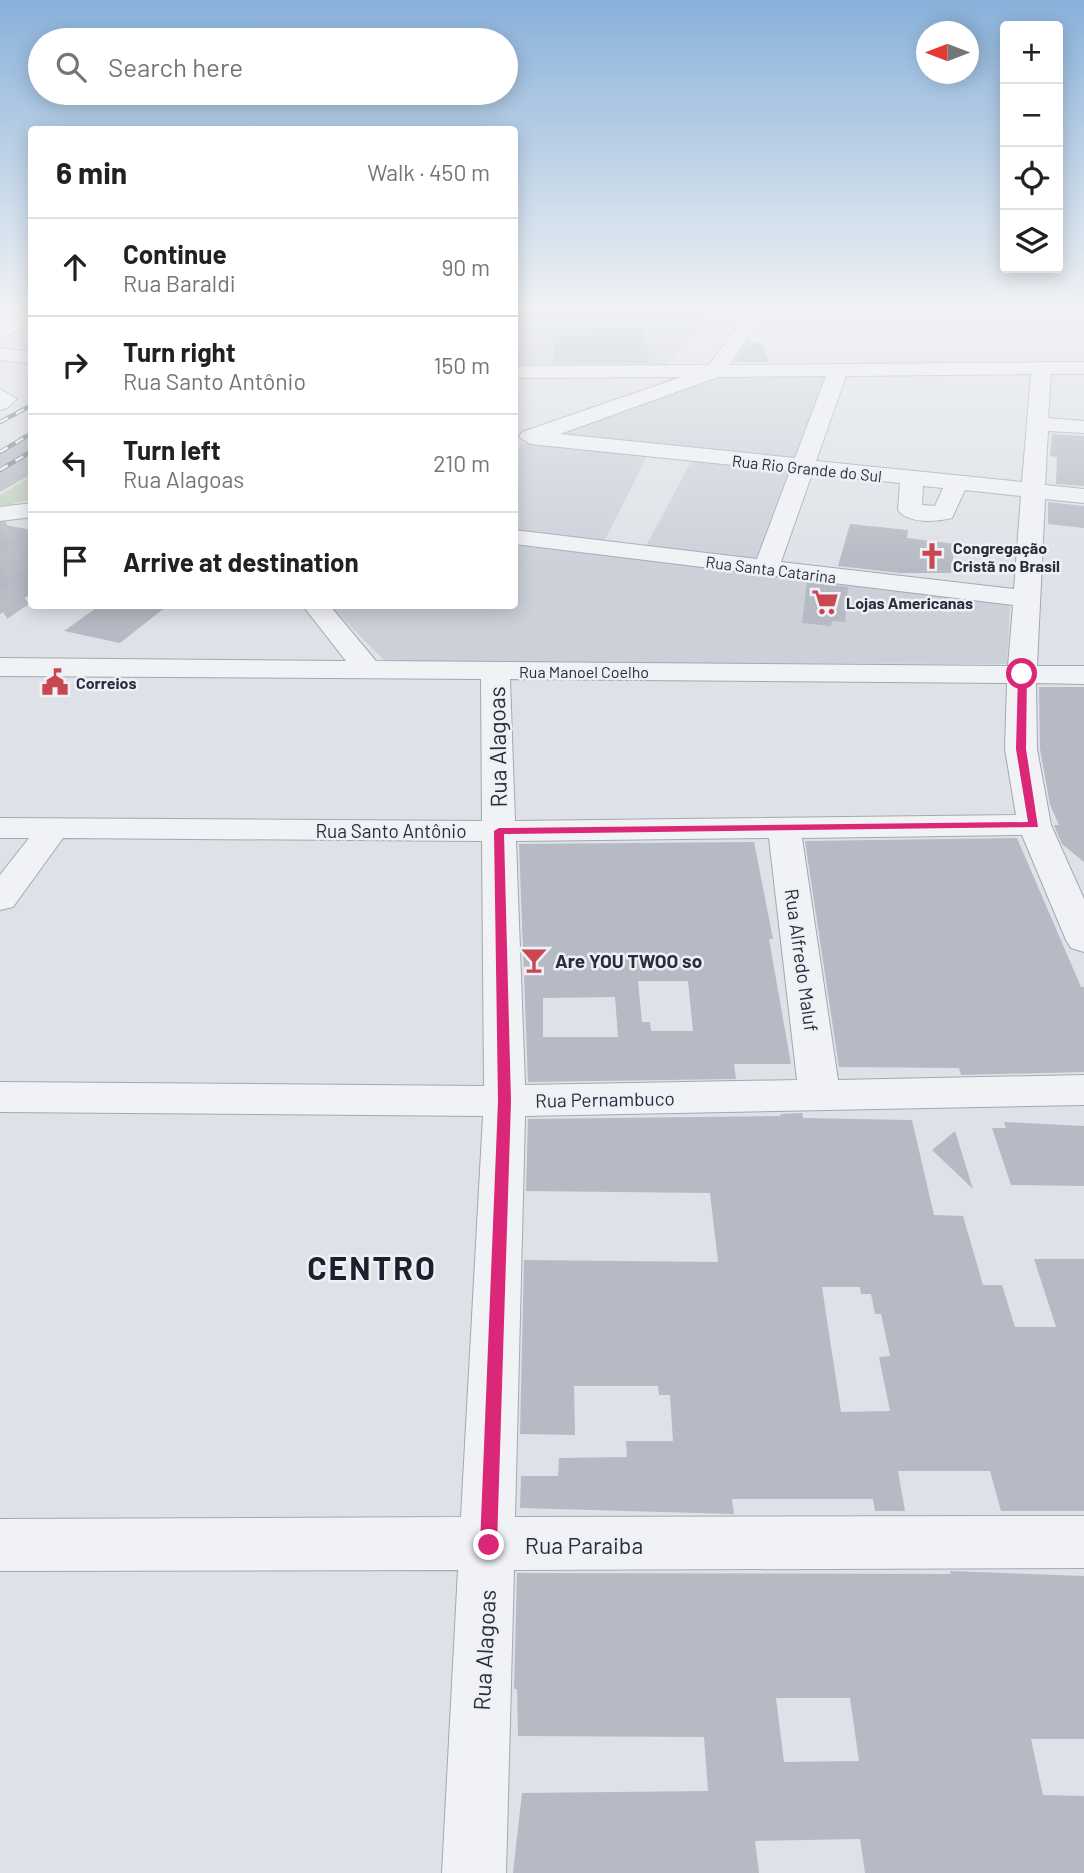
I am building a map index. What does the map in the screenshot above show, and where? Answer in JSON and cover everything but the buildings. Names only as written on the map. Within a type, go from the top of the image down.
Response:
[{"type":"street","points":[[522,440],[647,394]]},
{"type":"street","points":[[766,568],[830,394]]},
{"type":"street","points":[[1037,394],[1038,424],[1022,674],[1021,749],[1024,780],[1034,825],[1069,875],[1084,940]]},
{"type":"street","points":[[1038,424],[1084,426]]},
{"type":"street","name":"Rua Rio Grande do Sul","points":[[522,440],[1084,496]]},
{"type":"street","points":[[912,479],[910,510],[914,512],[943,513],[957,483]]},
{"type":"street","name":"Rua Santa Catarina","points":[[518,537],[1027,599]]},
{"type":"street","points":[[318,609],[367,669]]},
{"type":"street","name":"Rua Manoel Coelho","points":[[3,666],[1084,675]]},
{"type":"street","name":"Rua Alagoas","points":[[474,1873],[505,1101],[495,670]]},
{"type":"street","name":"Rua Santo Antônio","points":[[0,828],[499,831],[1034,825]]},
{"type":"street","name":"Rua Alfredo Maluf","points":[[784,826],[820,1095]]},
{"type":"street","points":[[0,899],[54,828]]},
{"type":"street","name":"Rua Pernambuco","points":[[0,1097],[505,1101],[1084,1090]]},
{"type":"street","name":"Rua Paraiba","points":[[0,1545],[1084,1542]]},
{"type":"shaded area","points":[[660,394],[820,394],[795,462],[554,435]]},
{"type":"shaded area","points":[[531,442],[648,454],[603,544],[518,533],[518,447]]},
{"type":"shaded area","points":[[692,460],[794,471],[757,562],[645,548]]},
{"type":"shaded area","points":[[518,545],[1010,603],[1007,664],[386,662],[333,609],[518,609]]},
{"type":"green space","points":[[28,478],[28,500],[0,507],[0,495]]},
{"type":"tunnel","points":[[0,529],[7,525]]},
{"type":"tunnel","points":[[0,570],[28,552]]},
{"type":"tunnel","points":[[0,608],[28,589]]},
{"type":"railway","points":[[0,422],[28,407]]},
{"type":"railway","points":[[0,452],[28,435]]},
{"type":"railway","points":[[0,470],[28,453]]},
{"type":"place","name":"Congregação Cristã no Brasil","points":[[932,556]]},
{"type":"place","name":"Lojas Americanas","points":[[825,602]]},
{"type":"place","name":"Correios","points":[[55,682]]},
{"type":"place","name":"Are YOU TWOO so","points":[[534,960]]},
{"type":"district","name":"CENTRO","points":[[372,1267]]},
{"type":"route","points":[[489,1545],[505,1101],[499,831],[1034,825],[1024,780],[1021,749],[1022,674]]}]
